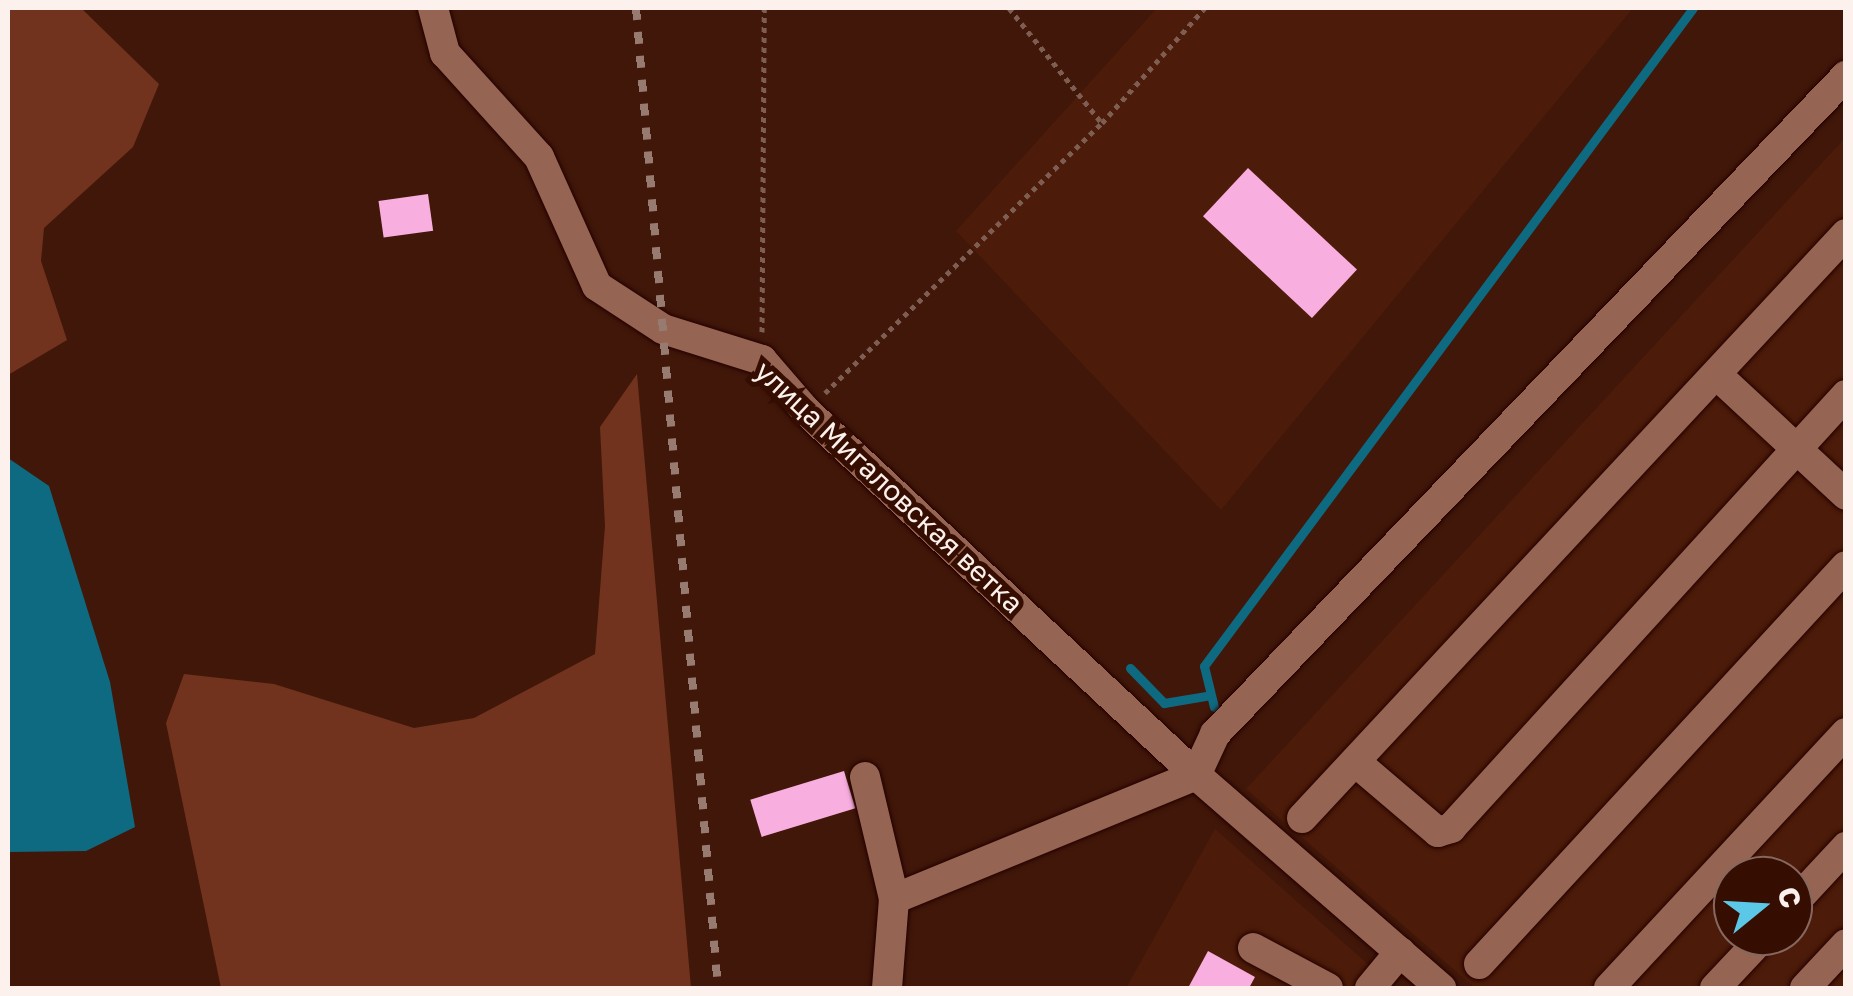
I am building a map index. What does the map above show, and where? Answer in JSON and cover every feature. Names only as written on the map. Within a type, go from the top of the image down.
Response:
[{"type":"lane","name":"улица Мигаловская ветка","points":[[433,8],[446,53],[539,157],[596,286],[663,329],[762,360],[806,411],[1196,774],[1440,988]]},
{"type":"lane","points":[[894,899],[1196,774],[1215,734],[1846,76]]},
{"type":"lane","points":[[1302,818],[1358,764],[1846,234]]},
{"type":"lane","points":[[1717,374],[1846,495]]},
{"type":"lane","points":[[1358,764],[1438,832],[1451,828],[1846,395]]},
{"type":"lane","points":[[1480,964],[1846,566]]},
{"type":"lane","points":[[1609,988],[1846,733]]},
{"type":"lane","points":[[865,777],[894,899],[887,988]]},
{"type":"lane","points":[[1813,882],[1846,847]]},
{"type":"lane","points":[[1805,988],[1846,944]]},
{"type":"lane","points":[[1254,948],[1328,988]]},
{"type":"lane","points":[[1370,988],[1400,952]]},
{"type":"lane","points":[[1716,988],[1746,956]]},
{"type":"path","points":[[762,360],[764,8]]},
{"type":"path","points":[[1010,8],[1102,123]]},
{"type":"path","points":[[806,411],[1102,123],[1205,8]]},
{"type":"shaded area","points":[[8,8],[81,8],[159,84],[133,147],[44,228],[41,261],[67,340],[8,375]]},
{"type":"shaded area","points":[[1157,8],[1633,8],[1221,510],[956,231]]},
{"type":"shaded area","points":[[1845,138],[1845,988],[1475,988],[1246,789]]},
{"type":"shaded area","points":[[637,374],[691,988],[221,988],[166,723],[184,674],[274,684],[414,728],[474,718],[595,654],[605,526],[600,427]]},
{"type":"shaded area","points":[[1215,829],[1395,988],[1126,988]]},
{"type":"water","points":[[8,458],[49,486],[110,682],[135,827],[86,851],[8,852]]},
{"type":"building","points":[[1248,168],[1357,270],[1312,318],[1203,216]]},
{"type":"building","points":[[428,194],[433,231],[384,238],[378,201]]},
{"type":"building","points":[[844,771],[855,808],[762,837],[750,800]]},
{"type":"building","points":[[1208,951],[1255,977],[1249,988],[1188,988]]},
{"type":"waterway","points":[[1214,707],[1204,666],[1693,8]]},
{"type":"waterway","points":[[1130,668],[1164,703],[1206,696]]},
{"type":"railway","points":[[636,8],[718,988]]}]
